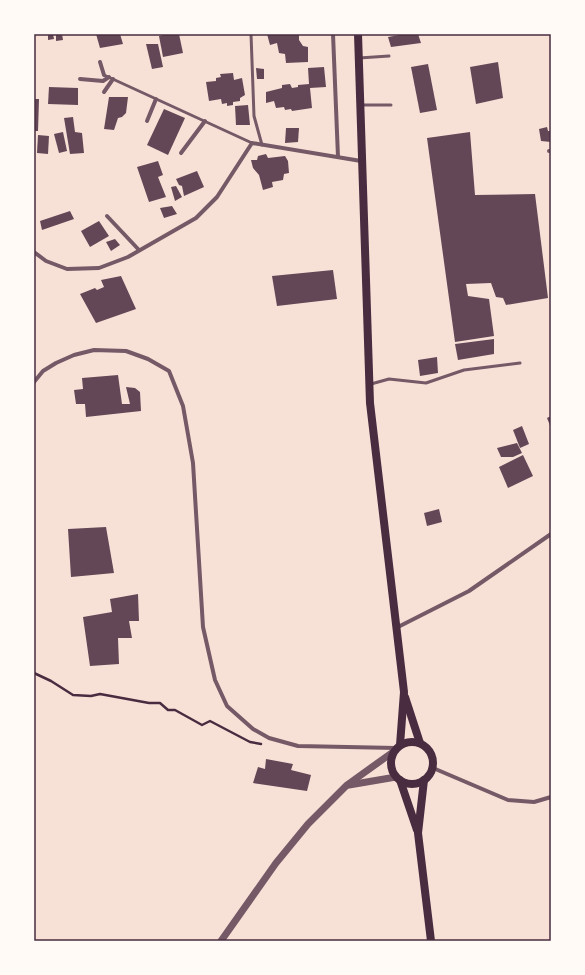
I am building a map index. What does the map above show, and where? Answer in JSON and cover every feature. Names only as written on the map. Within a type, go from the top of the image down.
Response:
[{"type":"main road","points":[[358,34],[359,105],[370,403],[404,692],[420,743],[431,753],[433,768],[424,780],[418,833]]},
{"type":"main road","points":[[404,692],[396,749],[391,768],[398,778],[418,833],[431,941]]},
{"type":"main road","points":[[396,749],[409,741],[420,743]]},
{"type":"main road","points":[[398,778],[409,784],[424,780]]},
{"type":"street","points":[[333,34],[338,157]]},
{"type":"street","points":[[100,62],[109,77],[104,92]]},
{"type":"street","points":[[80,79],[103,81],[109,77]]},
{"type":"street","points":[[147,121],[156,99]]},
{"type":"street","points":[[181,153],[205,121]]},
{"type":"street","points":[[34,252],[46,261],[67,270],[99,268],[139,250],[196,218],[217,197],[252,143],[361,161]]},
{"type":"street","points":[[107,216],[139,250]]},
{"type":"street","points":[[34,382],[43,371],[56,363],[74,355],[94,350],[126,351],[148,359],[169,371],[183,406],[193,462],[203,627],[215,680],[227,706],[253,729],[269,738],[298,746],[396,749]]},
{"type":"street","points":[[396,628],[469,591],[551,534]]},
{"type":"street","points":[[221,941],[289,846],[308,824],[347,785],[396,749]]},
{"type":"street","points":[[433,768],[508,800],[534,802],[551,797]]},
{"type":"street","points":[[347,785],[398,778]]},
{"type":"lane","points":[[251,34],[254,116],[262,145]]},
{"type":"lane","points":[[358,58],[389,56]]},
{"type":"lane","points":[[109,77],[252,143]]},
{"type":"lane","points":[[359,105],[391,104]]},
{"type":"lane","points":[[369,384],[389,380],[426,383],[464,370],[520,363]]},
{"type":"path","points":[[34,674],[51,681],[73,695],[91,696],[100,694],[149,703],[160,703],[168,710],[175,710],[202,725],[210,721],[250,742],[260,745],[269,738]]},
{"type":"building","points":[[48,34],[53,34],[54,39],[48,40]]},
{"type":"building","points":[[62,34],[63,40],[56,41],[56,35]]},
{"type":"building","points":[[96,34],[120,34],[123,44],[100,48]]},
{"type":"building","points":[[179,34],[183,53],[163,57],[159,36]]},
{"type":"building","points":[[267,34],[299,34],[299,40],[303,46],[308,47],[308,62],[286,63],[285,54],[279,53],[277,43],[270,45]]},
{"type":"building","points":[[405,34],[418,34],[421,43],[391,47],[388,37]]},
{"type":"building","points":[[146,44],[158,44],[163,67],[152,69]]},
{"type":"building","points":[[498,62],[503,98],[476,104],[470,67]]},
{"type":"building","points":[[428,64],[437,110],[420,113],[411,67]]},
{"type":"building","points":[[324,67],[326,87],[310,88],[312,108],[292,111],[291,109],[285,110],[284,107],[276,108],[274,101],[266,103],[266,92],[282,88],[282,85],[290,84],[292,88],[298,87],[298,85],[309,84],[308,68]]},
{"type":"building","points":[[256,68],[264,69],[264,79],[257,79]]},
{"type":"building","points":[[233,73],[234,80],[242,78],[245,95],[240,98],[240,101],[233,102],[233,105],[227,106],[227,103],[222,104],[221,99],[209,101],[206,82],[216,81],[216,78],[221,77],[220,74]]},
{"type":"building","points":[[49,87],[78,88],[78,105],[48,104]]},
{"type":"building","points":[[109,97],[128,97],[126,113],[122,117],[118,118],[114,130],[104,129]]},
{"type":"building","points":[[34,99],[39,99],[38,131],[34,131]]},
{"type":"building","points":[[248,105],[250,125],[236,125],[235,106]]},
{"type":"building","points":[[164,109],[185,118],[168,155],[147,145]]},
{"type":"building","points":[[73,117],[75,132],[82,133],[84,153],[70,154],[64,118]]},
{"type":"building","points":[[547,127],[548,131],[551,131],[551,142],[541,141],[539,129]]},
{"type":"building","points":[[286,128],[299,128],[298,142],[285,143]]},
{"type":"building","points":[[63,132],[67,151],[59,153],[54,134]]},
{"type":"building","points":[[470,132],[475,195],[535,194],[548,298],[506,305],[503,298],[496,297],[491,283],[466,284],[468,296],[489,299],[494,336],[455,342],[427,138]]},
{"type":"building","points":[[38,135],[49,136],[48,154],[37,153]]},
{"type":"building","points":[[266,154],[268,158],[285,156],[288,161],[289,173],[284,174],[283,180],[272,182],[273,187],[263,190],[259,175],[253,168],[251,160],[257,160],[258,156]]},
{"type":"building","points":[[158,161],[163,175],[158,177],[166,197],[149,202],[137,167]]},
{"type":"building","points":[[197,171],[204,187],[184,196],[182,186],[179,185],[176,179]]},
{"type":"building","points":[[176,186],[182,197],[175,201],[171,187]]},
{"type":"building","points":[[172,206],[177,214],[164,218],[160,208]]},
{"type":"building","points":[[70,211],[74,219],[42,230],[40,221]]},
{"type":"building","points":[[99,221],[109,236],[90,247],[81,231]]},
{"type":"building","points":[[115,239],[120,245],[111,251],[106,242]]},
{"type":"building","points":[[333,270],[337,299],[277,306],[272,276]]},
{"type":"building","points":[[121,276],[136,309],[96,323],[80,294],[95,288],[97,290],[104,287],[101,280]]},
{"type":"building","points":[[494,339],[494,354],[458,360],[455,344]]},
{"type":"building","points":[[437,357],[438,373],[420,376],[418,360]]},
{"type":"building","points":[[118,375],[122,404],[130,404],[126,387],[135,388],[140,392],[141,411],[86,417],[85,404],[76,404],[74,390],[83,389],[82,378]]},
{"type":"building","points":[[551,416],[551,428],[547,418]]},
{"type":"building","points":[[522,426],[529,444],[520,448],[513,430]]},
{"type":"building","points":[[517,443],[522,453],[513,457],[501,457],[497,448]]},
{"type":"building","points":[[523,455],[533,476],[508,488],[499,467]]},
{"type":"building","points":[[439,509],[442,522],[427,526],[424,513]]},
{"type":"building","points":[[106,527],[114,573],[71,577],[68,529]]},
{"type":"building","points":[[138,594],[139,621],[129,621],[132,638],[118,638],[119,664],[90,666],[83,617],[112,612],[110,599]]},
{"type":"building","points":[[266,759],[293,764],[291,770],[311,775],[307,791],[253,783],[258,767],[265,769]]}]
